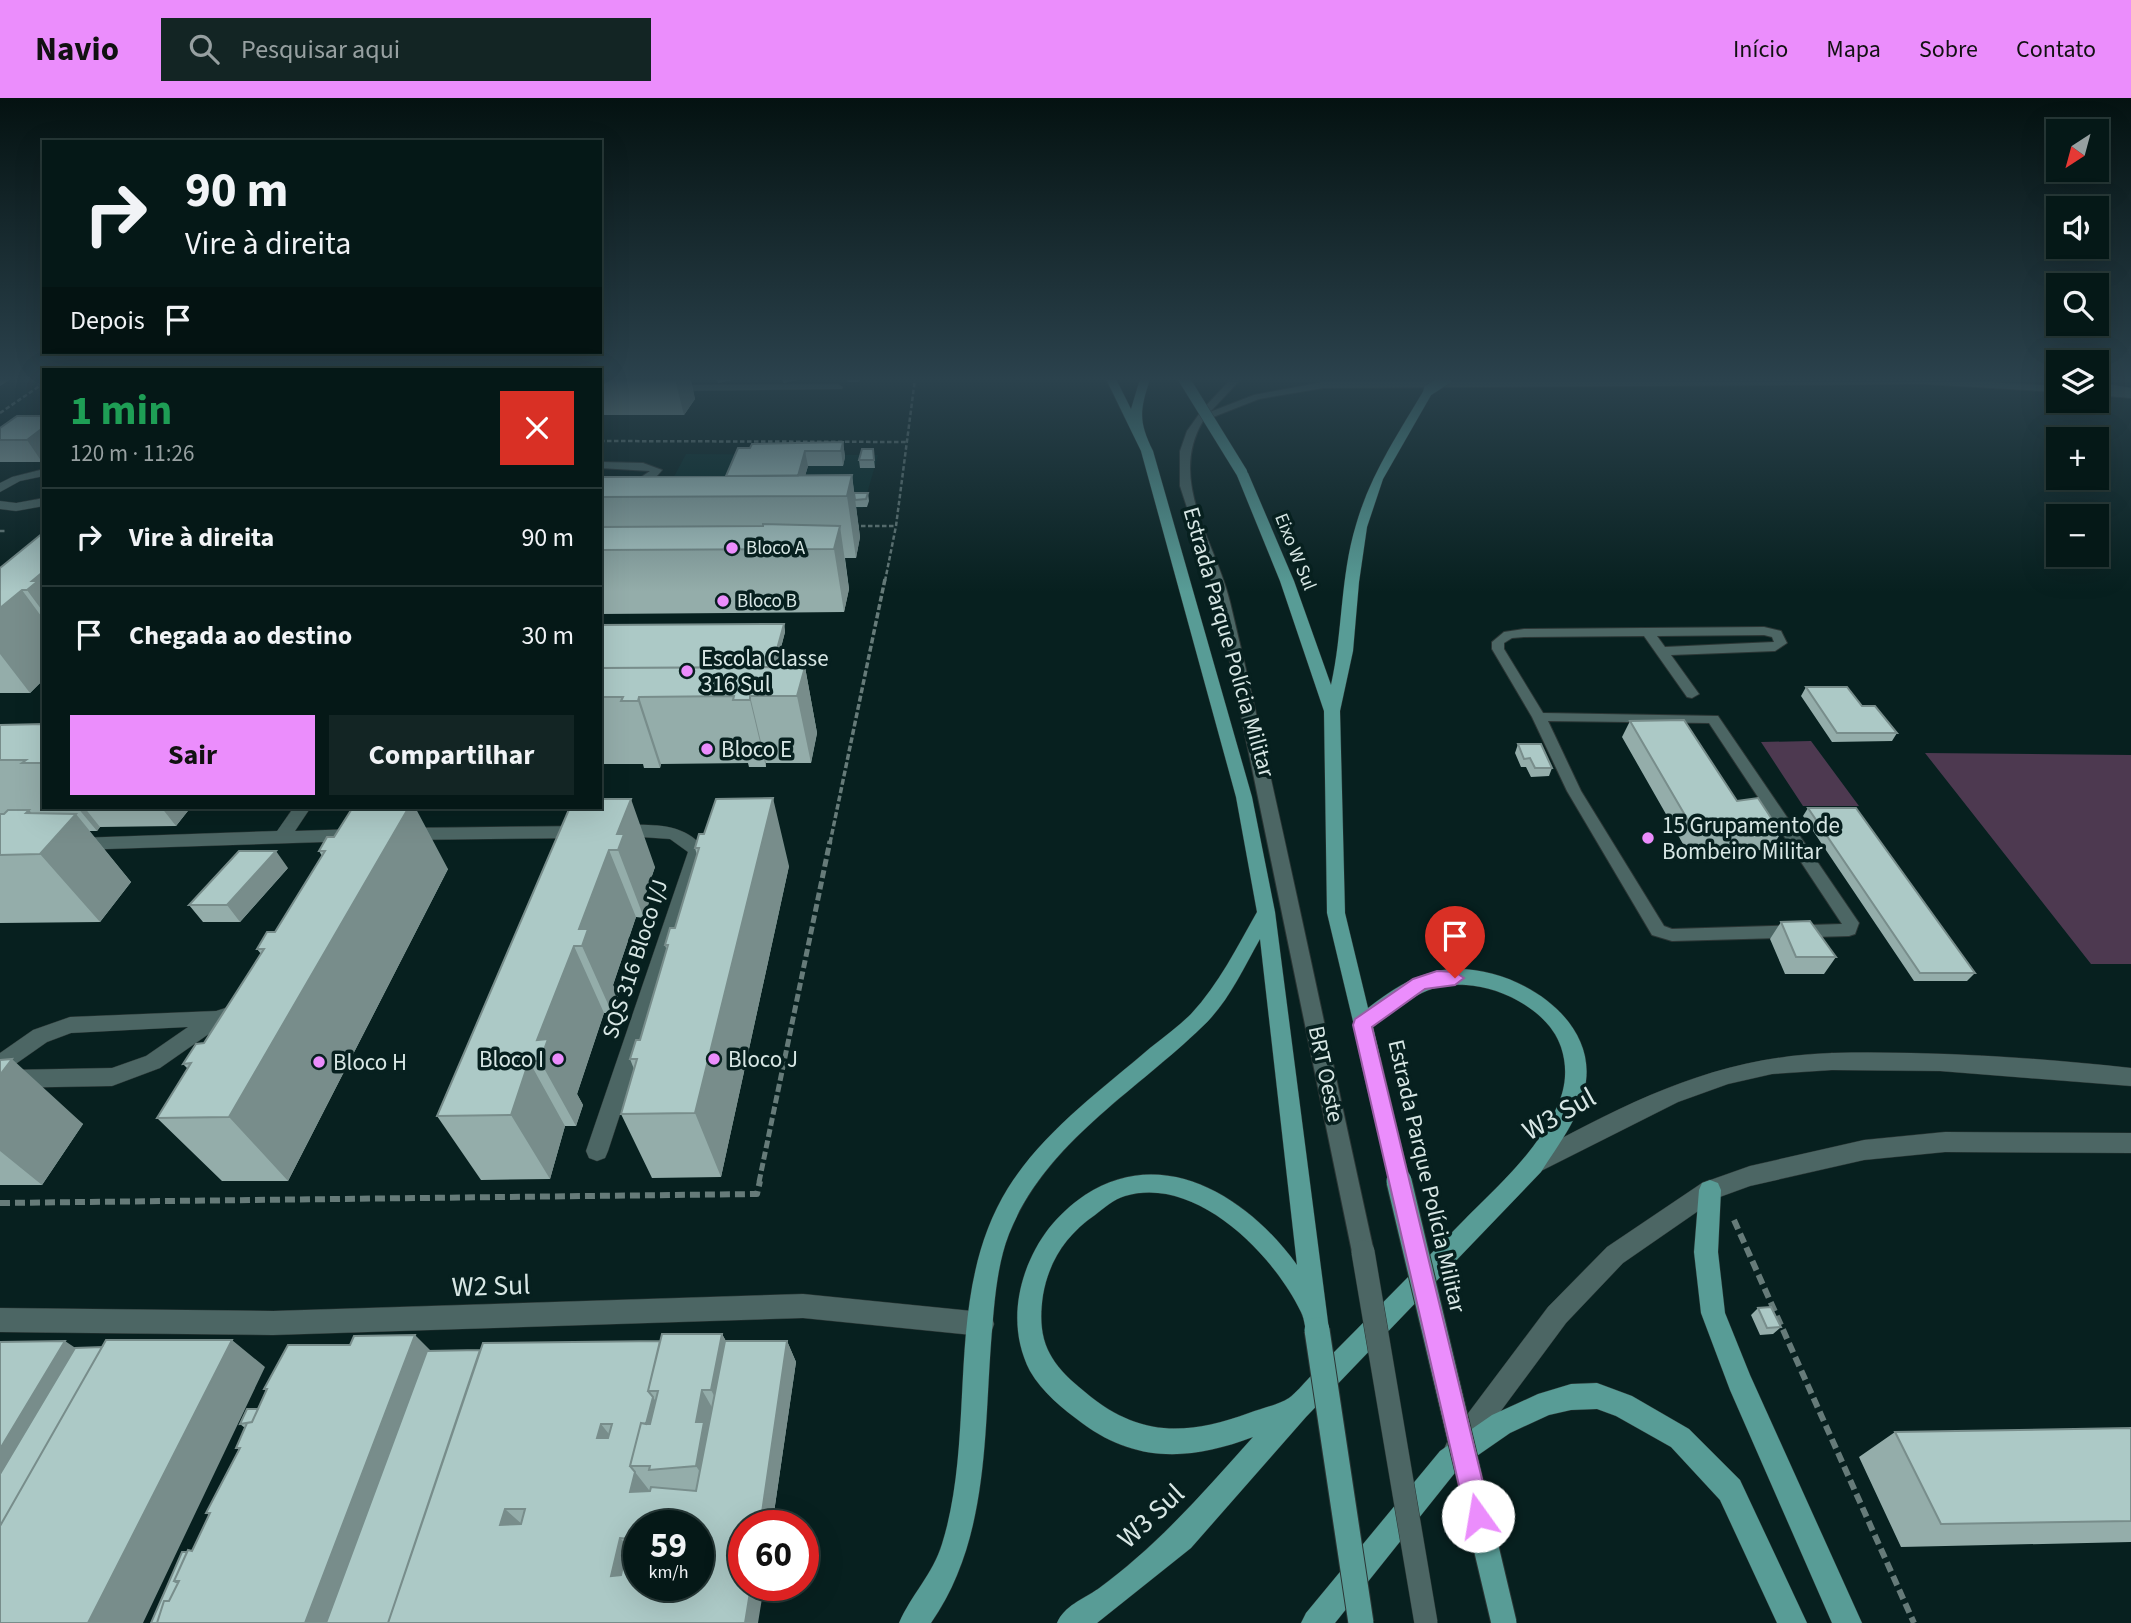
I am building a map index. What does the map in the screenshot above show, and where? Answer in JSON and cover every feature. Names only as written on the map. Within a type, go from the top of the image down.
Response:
[{"type":"main road","name":"Estrada Parque Polícia Militar","points":[[1147,450],[1244,797],[1266,912],[1315,1320],[1361,1623]]},
{"type":"main road","name":"Eixo W Sul","points":[[1228,450],[1242,473],[1287,582],[1332,711]]},
{"type":"main road","name":"Estrada Parque Polícia Militar","points":[[1393,450],[1377,479],[1361,527],[1352,582],[1346,651],[1332,711],[1336,913],[1504,1623]]},
{"type":"main road","points":[[915,1623],[937,1590],[956,1545],[967,1485],[987,1268],[997,1234],[1016,1196],[1042,1160],[1069,1130],[1197,1020],[1222,989],[1266,912]]},
{"type":"main road","points":[[1362,1025],[1404,992],[1437,978],[1472,979],[1499,985],[1521,993],[1541,1006],[1560,1027],[1571,1046],[1576,1068],[1566,1108],[1533,1165]]},
{"type":"main road","name":"W3 Sul","points":[[1072,1623],[1109,1598],[1181,1538],[1297,1408],[1533,1165]]},
{"type":"main road","points":[[1297,1408],[1207,1439],[1163,1442],[1106,1427],[1057,1385],[1038,1360],[1030,1334],[1034,1287],[1041,1262],[1053,1238],[1077,1215],[1124,1186],[1158,1184],[1221,1206],[1242,1220],[1274,1252],[1315,1320]]},
{"type":"main road","points":[[1715,1189],[1706,1252],[1713,1313],[1739,1381],[1847,1623]]},
{"type":"main road","points":[[1316,1623],[1449,1460],[1501,1424],[1547,1403],[1571,1397],[1597,1396],[1623,1405],[1680,1438],[1730,1490],[1792,1623]]},
{"type":"street","points":[[6,483],[42,467]]},
{"type":"street","points":[[6,483],[42,473]]},
{"type":"street","points":[[0,505],[16,507],[42,502]]},
{"type":"street","points":[[54,845],[282,837],[302,809]]},
{"type":"street","name":"SQS 316 Bloco I/J","points":[[282,837],[378,838],[631,831],[684,837],[694,844],[697,852],[597,1151]]},
{"type":"street","points":[[0,1064],[40,1036],[70,1025],[217,1018],[261,1006]]},
{"type":"street","points":[[0,1079],[112,1077],[153,1062],[217,1018]]},
{"type":"street","name":"W3 Sul","points":[[1533,1165],[1636,1110],[1696,1086],[1759,1068],[1837,1062],[1965,1061],[2131,1077]]},
{"type":"street","points":[[1449,1460],[1557,1315],[1615,1255],[1715,1189],[1750,1176],[1864,1150],[1945,1142],[2131,1143]]},
{"type":"street","name":"W2 Sul","points":[[0,1320],[273,1323],[803,1306],[982,1324]]},
{"type":"lane","name":"BRT Oeste","points":[[1185,450],[1184,467],[1198,531],[1221,590],[1363,1252],[1426,1623]]},
{"type":"lane","points":[[602,466],[648,467],[657,470],[652,478],[643,482],[602,483]]},
{"type":"lane","points":[[1539,717],[1713,719],[1851,923],[1851,928],[1846,931],[1661,933],[1574,791],[1539,717],[1498,649],[1501,639],[1524,634],[1763,631],[1777,634],[1781,643],[1775,647],[1663,651]]},
{"type":"lane","points":[[1648,632],[1692,694]]},
{"type":"path","points":[[0,1203],[757,1194],[896,526],[906,450]]},
{"type":"path","points":[[842,527],[896,526]]},
{"type":"path","points":[[0,531],[6,531]]},
{"type":"path","points":[[1715,1189],[1914,1623]]},
{"type":"shaded area","points":[[686,454],[878,455],[863,508],[658,507]]},
{"type":"shaded area","points":[[1811,741],[1859,806],[1803,806],[1761,742]]},
{"type":"shaded area","points":[[1925,753],[2131,755],[2131,964],[2091,964]]},
{"type":"building","points":[[737,450],[841,450],[805,451],[798,476],[726,476]]},
{"type":"building","points":[[862,450],[873,450],[874,460],[859,460]]},
{"type":"building","points":[[852,475],[847,496],[602,497],[602,477]]},
{"type":"building","points":[[854,493],[868,493],[866,499],[855,500]]},
{"type":"building","points":[[840,526],[834,549],[602,550],[602,527]]},
{"type":"building","points":[[42,534],[42,573],[32,581],[38,581],[0,608],[0,568]]},
{"type":"building","points":[[784,624],[772,667],[602,668],[602,625]]},
{"type":"building","points":[[778,660],[794,663],[792,667],[776,667]]},
{"type":"building","points":[[805,667],[797,696],[750,696],[750,700],[733,700],[734,696],[639,697],[638,701],[621,701],[623,697],[602,697],[602,668]]},
{"type":"building","points":[[1806,687],[1847,687],[1862,706],[1875,706],[1897,733],[1837,733]]},
{"type":"building","points":[[1684,720],[1737,801],[1758,798],[1781,833],[1696,834],[1630,721]]},
{"type":"building","points":[[42,724],[42,763],[0,760],[0,725]]},
{"type":"building","points":[[1518,744],[1541,744],[1552,768],[1535,768],[1530,758],[1524,759]]},
{"type":"building","points":[[773,798],[695,1113],[621,1114],[637,1059],[630,1059],[636,1040],[640,1040],[668,945],[665,945],[670,928],[675,928],[699,848],[695,848],[699,834],[704,834],[716,799]]},
{"type":"building","points":[[602,799],[631,799],[617,834],[624,834],[618,850],[609,850],[579,929],[588,929],[582,946],[574,946],[537,1040],[548,1039],[540,1061],[529,1061],[511,1115],[437,1116],[569,809],[602,809]]},
{"type":"building","points":[[1808,808],[1856,808],[1975,973],[1920,973]]},
{"type":"building","points":[[352,809],[408,809],[229,1117],[157,1118],[191,1063],[183,1064],[196,1044],[204,1043],[264,949],[257,949],[267,932],[275,932],[325,851],[319,851],[327,837],[334,837]]},
{"type":"building","points":[[8,810],[76,814],[40,854],[0,855],[0,814]]},
{"type":"building","points":[[239,851],[276,851],[227,905],[189,905]]},
{"type":"building","points":[[1810,921],[1836,957],[1796,957],[1781,922]]},
{"type":"building","points":[[12,1059],[0,1075],[0,1060]]},
{"type":"building","points":[[1771,1307],[1781,1327],[1767,1328],[1758,1308]]},
{"type":"building","points":[[662,1334],[722,1334],[711,1390],[702,1390],[696,1422],[704,1422],[696,1466],[649,1470],[650,1466],[630,1466],[641,1423],[650,1424],[658,1391],[648,1391]]},
{"type":"building","points":[[415,1335],[305,1623],[157,1623],[164,1601],[169,1601],[179,1581],[174,1581],[188,1550],[192,1551],[210,1513],[206,1513],[240,1448],[236,1448],[247,1423],[252,1422],[267,1389],[264,1389],[288,1345],[350,1345],[354,1336]]},
{"type":"building","points":[[106,1340],[232,1340],[88,1623],[0,1623],[0,1526]]},
{"type":"building","points":[[65,1341],[0,1449],[0,1342]]},
{"type":"building","points":[[660,1341],[648,1391],[653,1397],[646,1424],[641,1423],[630,1466],[635,1472],[630,1492],[650,1491],[651,1487],[696,1491],[725,1341],[787,1341],[762,1510],[728,1510],[728,1601],[749,1601],[745,1623],[388,1623],[483,1343]],"holes":[[[601,1424],[612,1424],[608,1438],[597,1438]],[[505,1509],[525,1509],[521,1524],[500,1525]]]},
{"type":"building","points":[[102,1347],[0,1526],[0,1474],[75,1348]]},
{"type":"building","points":[[480,1350],[388,1623],[326,1623],[427,1351]]},
{"type":"building","points":[[247,1409],[258,1409],[252,1422],[240,1424]]},
{"type":"building","points":[[2131,1428],[2131,1521],[1941,1524],[1895,1432]]},
{"type":"building","points":[[182,1552],[187,1552],[174,1581],[178,1583],[169,1601],[164,1601],[157,1623],[151,1623]]},
{"type":"place","name":"Bloco A","points":[[732,548]]},
{"type":"place","name":"Bloco B","points":[[723,601]]},
{"type":"place","name":"Escola Classe 316 Sul","points":[[687,671]]},
{"type":"place","name":"Bloco E","points":[[707,749]]},
{"type":"place","name":"15 Grupamento de Bombeiro Militar","points":[[1648,838]]},
{"type":"place","name":"Bloco I","points":[[558,1059]]},
{"type":"place","name":"Bloco J","points":[[714,1059]]},
{"type":"place","name":"Bloco H","points":[[319,1062]]},
{"type":"route","points":[[1455,978],[1437,978],[1419,984],[1390,1002],[1362,1025],[1478,1516]]}]
